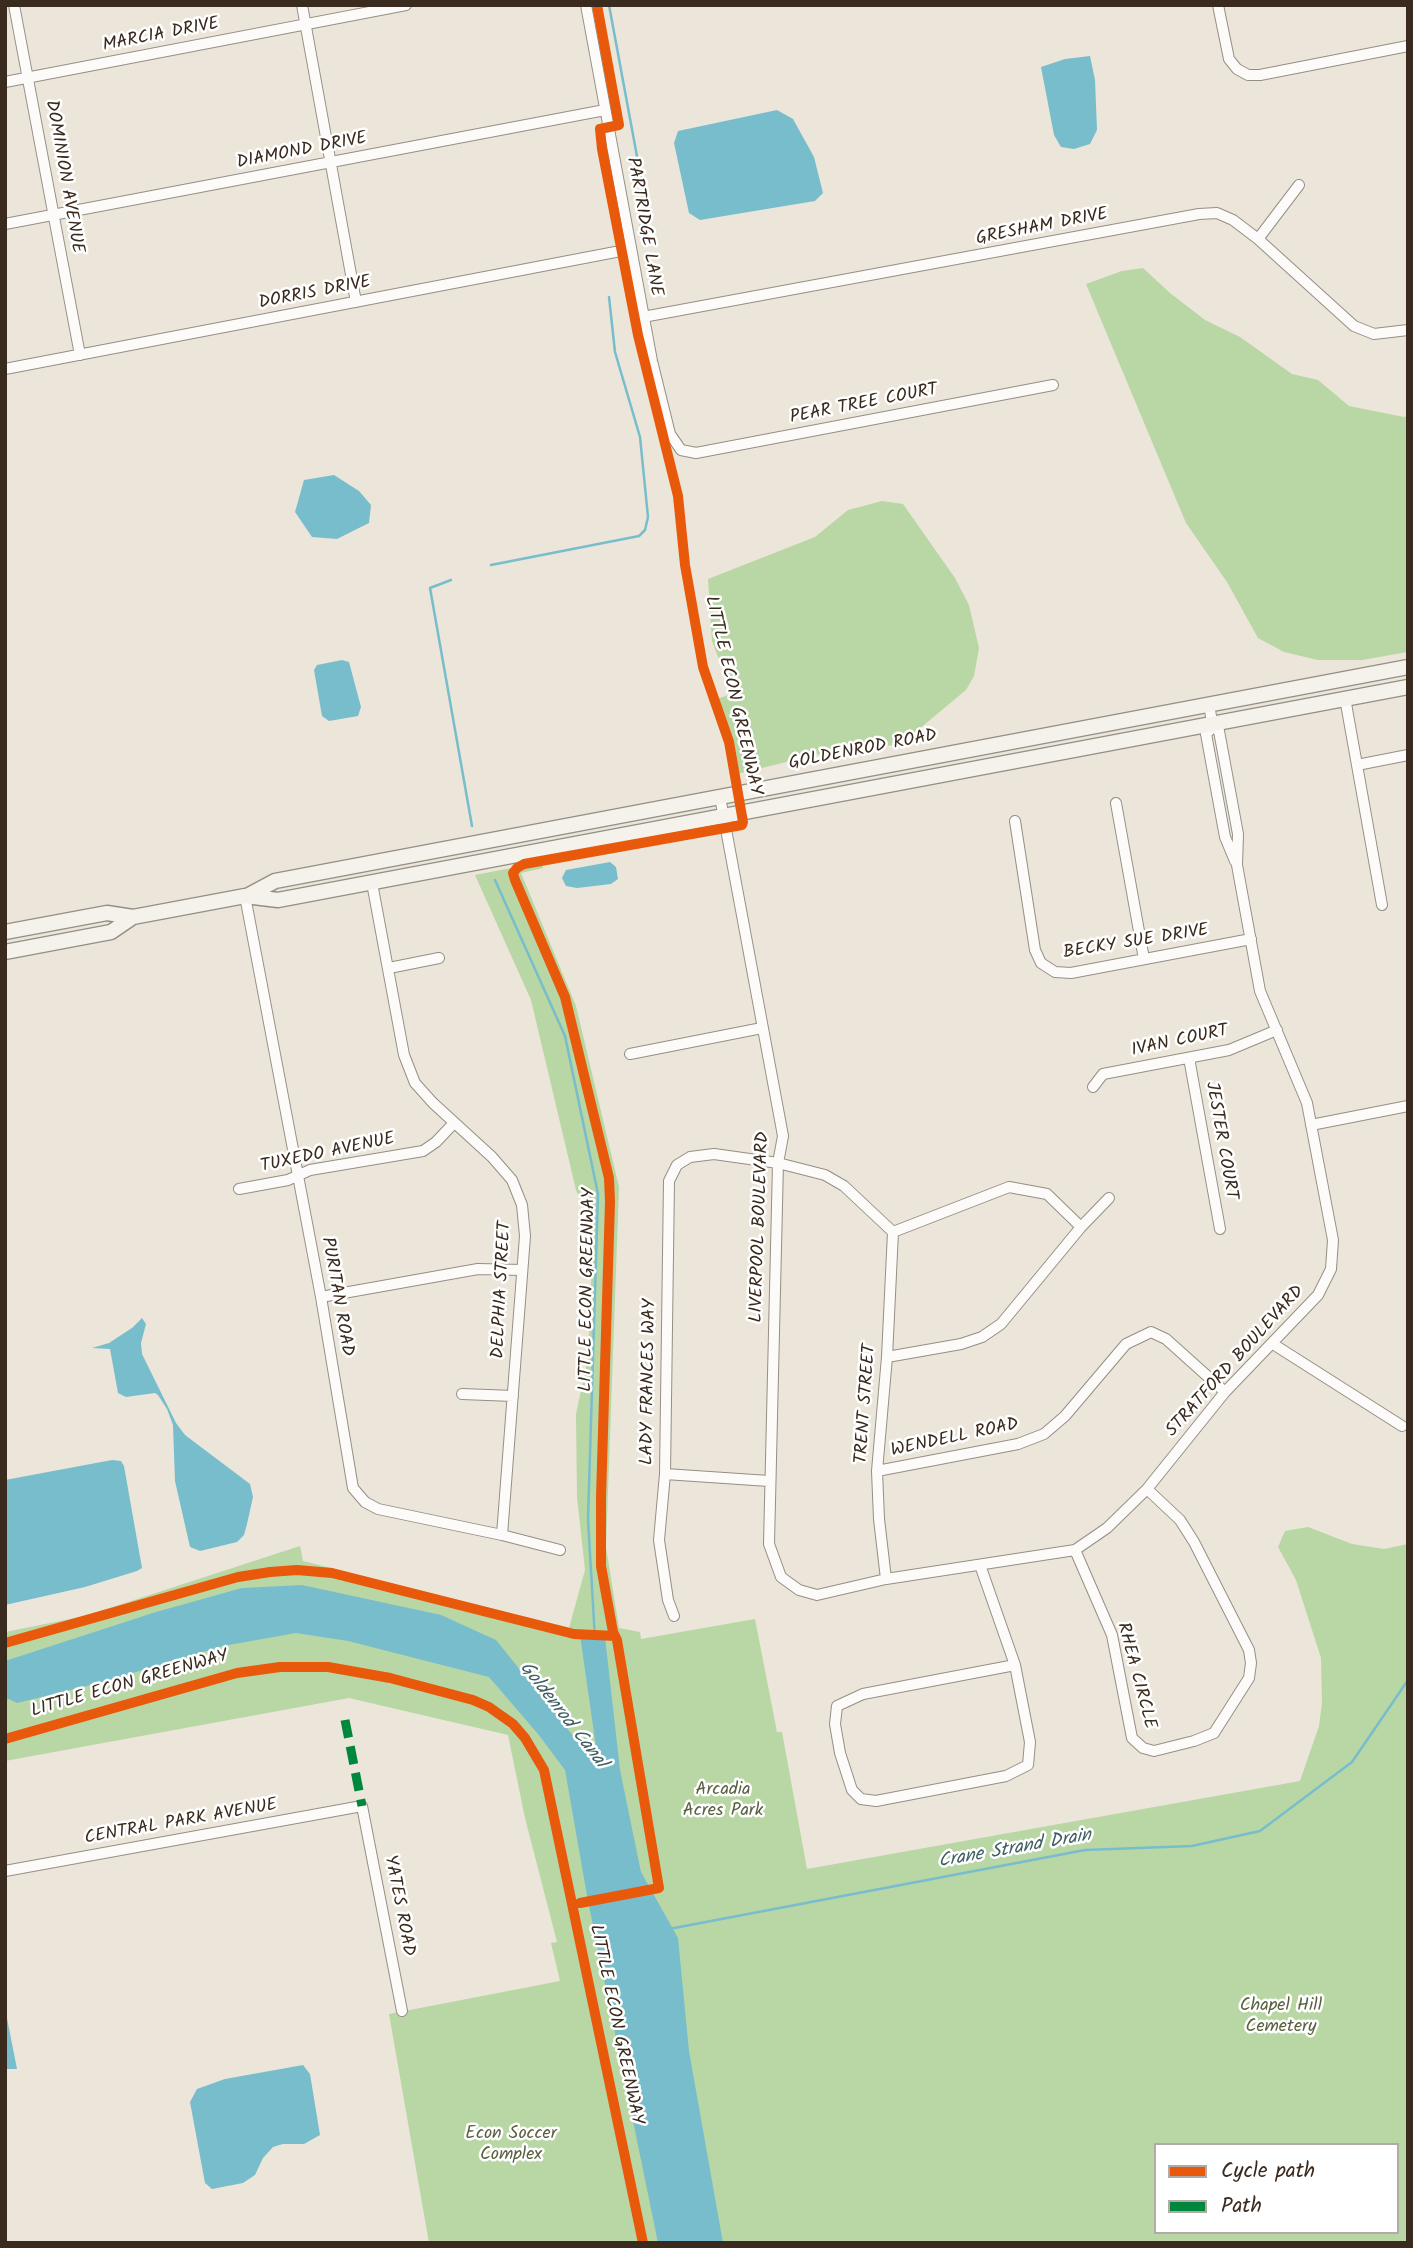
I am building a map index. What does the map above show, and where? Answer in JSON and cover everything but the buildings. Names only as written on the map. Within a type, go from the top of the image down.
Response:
[{"type":"main road","name":"GOLDENROD ROAD","points":[[5,932],[107,913],[133,917],[246,896],[275,881],[1408,667]]},
{"type":"main road","points":[[1345,698],[1360,685],[1408,676]]},
{"type":"main road","name":"GOLDENROD ROAD","points":[[246,896],[278,900],[1408,687]]},
{"type":"main road","points":[[505,857],[539,841],[547,830]]},
{"type":"main road","name":"GOLDENROD ROAD","points":[[5,952],[111,932],[133,917]]},
{"type":"street","name":"DOMINION AVENUE","points":[[14,5],[80,355]]},
{"type":"street","points":[[302,5],[356,302]]},
{"type":"street","name":"MARCIA DRIVE","points":[[5,82],[406,5]]},
{"type":"street","name":"PARTRIDGE LANE","points":[[586,5],[643,317],[670,434],[681,450]]},
{"type":"street","points":[[1218,5],[1229,59],[1237,69],[1248,75],[1260,75],[1408,46]]},
{"type":"street","name":"DIAMOND DRIVE","points":[[5,224],[605,110]]},
{"type":"street","points":[[1258,239],[1299,185]]},
{"type":"street","name":"GRESHAM DRIVE","points":[[643,317],[1199,214],[1217,213],[1233,220],[1258,239],[1353,326],[1374,334],[1408,330]]},
{"type":"street","name":"DORRIS DRIVE","points":[[5,369],[631,249]]},
{"type":"street","name":"PEAR TREE COURT","points":[[681,450],[696,453],[1053,385]]},
{"type":"street","points":[[1345,698],[1382,905]]},
{"type":"street","name":"STRATFORD BOULEVARD","points":[[781,1577],[799,1590],[817,1595],[886,1579],[1075,1550],[1107,1528],[1147,1489],[1225,1392],[1318,1295],[1331,1269],[1333,1240],[1307,1103],[1260,991],[1237,865],[1238,834],[1219,731],[1212,725],[1209,705]]},
{"type":"street","points":[[1357,765],[1408,755]]},
{"type":"street","name":"LIVERPOOL BOULEVARD","points":[[720,797],[783,1136],[778,1163],[769,1481],[769,1544],[781,1577]]},
{"type":"street","points":[[1116,803],[1144,959]]},
{"type":"street","name":"BECKY SUE DRIVE","points":[[1015,821],[1035,950],[1041,963],[1055,972],[1071,973],[1251,939]]},
{"type":"street","name":"DELPHIA STREET","points":[[372,883],[404,1055],[415,1083],[492,1157],[512,1180],[522,1205],[522,1270],[502,1535]]},
{"type":"street","name":"PURITAN ROAD","points":[[246,896],[321,1297],[353,1488],[365,1503],[378,1508],[560,1550]]},
{"type":"street","points":[[388,968],[439,958]]},
{"type":"street","points":[[630,1054],[762,1028]]},
{"type":"street","name":"IVAN COURT","points":[[1093,1087],[1103,1074],[1229,1050],[1278,1030]]},
{"type":"street","name":"JESTER COURT","points":[[1189,1058],[1220,1229]]},
{"type":"street","points":[[1311,1125],[1408,1107]]},
{"type":"street","name":"TUXEDO AVENUE","points":[[239,1189],[288,1180],[310,1170],[423,1151],[454,1123]]},
{"type":"street","name":"LADY FRANCES WAY","points":[[674,1616],[668,1601],[659,1539],[665,1474],[669,1181],[677,1165],[691,1157],[714,1154],[778,1163]]},
{"type":"street","points":[[778,1163],[825,1175],[844,1186],[893,1232],[1009,1187],[1047,1194],[1081,1227]]},
{"type":"street","points":[[887,1357],[961,1344],[982,1337],[1001,1324],[1081,1227],[1109,1198]]},
{"type":"street","name":"TRENT STREET","points":[[886,1579],[877,1471],[887,1357],[893,1232]]},
{"type":"street","points":[[321,1297],[478,1269],[522,1270]]},
{"type":"street","name":"WENDELL ROAD","points":[[877,1471],[1018,1444],[1044,1434],[1065,1416],[1126,1344],[1151,1332],[1166,1339],[1225,1392]]},
{"type":"street","points":[[1273,1344],[1402,1426]]},
{"type":"street","points":[[463,1394],[513,1396]]},
{"type":"street","points":[[665,1474],[769,1481]]},
{"type":"street","name":"RHEA CIRCLE","points":[[1075,1550],[1112,1635],[1132,1738],[1143,1748],[1154,1751],[1214,1733],[1249,1678],[1249,1650],[1194,1542],[1180,1520],[1147,1489]]},
{"type":"street","points":[[980,1565],[1015,1665],[1030,1742],[1028,1765],[1006,1776],[876,1801],[860,1800],[852,1790],[840,1753],[835,1724],[837,1706],[863,1694],[1015,1665]]},
{"type":"street","name":"CENTRAL PARK AVENUE","points":[[5,1871],[362,1807]]},
{"type":"street","name":"YATES ROAD","points":[[362,1807],[402,2011]]},
{"type":"green space","points":[[1143,268],[1205,320],[1240,337],[1292,374],[1318,380],[1349,406],[1408,416],[1408,652],[1362,660],[1318,660],[1284,652],[1258,638],[1227,582],[1186,523],[1086,284],[1122,271]]},
{"type":"green space","points":[[882,501],[903,504],[955,578],[969,605],[979,648],[974,676],[966,690],[901,744],[815,755],[733,775],[722,735],[723,717],[720,703],[716,699],[732,694],[712,641],[708,579],[815,537],[848,510]]},
{"type":"green space","points":[[542,862],[543,868],[521,873],[576,1006],[619,1187],[606,1547],[619,1628],[640,1632],[641,1639],[755,1619],[777,1732],[782,1732],[807,1869],[1300,1781],[1319,1726],[1322,1703],[1321,1658],[1296,1580],[1278,1547],[1285,1531],[1308,1527],[1352,1544],[1384,1549],[1408,1544],[1408,2243],[429,2243],[389,2014],[560,1981],[551,1943],[557,1942],[525,1818],[508,1735],[349,1698],[5,1761],[5,1632],[85,1616],[300,1546],[303,1561],[569,1628],[585,1570],[577,1497],[576,1414],[588,1358],[593,1232],[576,1190],[531,1000],[475,875]]},
{"type":"water","points":[[1090,56],[1095,80],[1097,130],[1090,144],[1074,149],[1061,147],[1054,135],[1041,67],[1065,59]]},
{"type":"water","points":[[777,110],[793,119],[814,157],[823,193],[815,201],[700,220],[689,213],[674,143],[678,131]]},
{"type":"water","points":[[334,475],[359,491],[371,505],[369,523],[337,539],[312,537],[295,512],[304,480]]},
{"type":"water","points":[[342,660],[349,662],[361,707],[358,716],[329,721],[322,716],[314,670],[317,665]]},
{"type":"water","points":[[610,862],[616,867],[618,879],[611,884],[577,888],[566,886],[562,878],[566,870]]},
{"type":"water","points":[[142,1318],[146,1324],[141,1343],[142,1354],[176,1423],[185,1435],[250,1484],[253,1497],[247,1524],[244,1535],[237,1542],[200,1551],[190,1547],[175,1481],[173,1425],[167,1409],[155,1393],[126,1397],[118,1393],[110,1349],[92,1348],[109,1343]]},
{"type":"water","points":[[112,1460],[121,1461],[124,1466],[142,1568],[85,1587],[5,1605],[5,1480]]},
{"type":"water","points":[[302,1585],[441,1615],[496,1640],[599,1768],[580,1635],[605,1637],[620,1770],[641,1872],[678,1938],[689,2051],[723,2243],[658,2243],[588,1901],[565,1770],[489,1677],[348,1641],[296,1633],[223,1646],[99,1683],[17,1703],[5,1700],[5,1661],[156,1612],[242,1588]]},
{"type":"water","points":[[5,2008],[17,2069],[5,2069]]},
{"type":"water","points":[[303,2065],[310,2074],[320,2135],[304,2144],[273,2147],[263,2158],[255,2175],[243,2183],[212,2189],[205,2183],[190,2102],[197,2089],[225,2079]]},
{"type":"waterway","points":[[609,5],[646,205],[640,228]]},
{"type":"waterway","points":[[491,565],[639,536],[645,530],[648,517],[640,437],[615,352],[609,297]]},
{"type":"waterway","points":[[451,580],[430,588],[472,826]]},
{"type":"waterway","points":[[495,880],[565,1036],[598,1194],[588,1519],[595,1639]]},
{"type":"waterway","name":"Crane Strand Drain","points":[[669,1929],[1085,1850],[1192,1846],[1260,1831],[1352,1762],[1408,1680]]},
{"type":"marked path","points":[[345,1720],[362,1806]]},
{"type":"cycle path","name":"LITTLE ECON GREENWAY","points":[[580,1903],[659,1888],[617,1640],[613,1632],[601,1566],[609,1178],[565,997],[513,873],[524,864],[742,825],[743,822],[729,742],[703,667],[685,565],[678,496],[638,335],[602,149],[600,129],[619,125],[597,5]]},
{"type":"cycle path","points":[[5,1643],[238,1577],[297,1570],[332,1573],[574,1634],[615,1636]]},
{"type":"cycle path","name":"LITTLE ECON GREENWAY","points":[[5,1739],[237,1673],[280,1667],[328,1667],[390,1678],[473,1700],[489,1707],[513,1724],[525,1738],[544,1770],[643,2243]]},
{"type":"water label","name":"Goldenrod Canal","points":[[562,1716]]},
{"type":"park label","name":"Arcadia Acres Park","points":[[723,1802]]},
{"type":"park label","name":"Chapel Hill Cemetery","points":[[1281,2017]]},
{"type":"park label","name":"Econ Soccer Complex","points":[[511,2145]]}]
